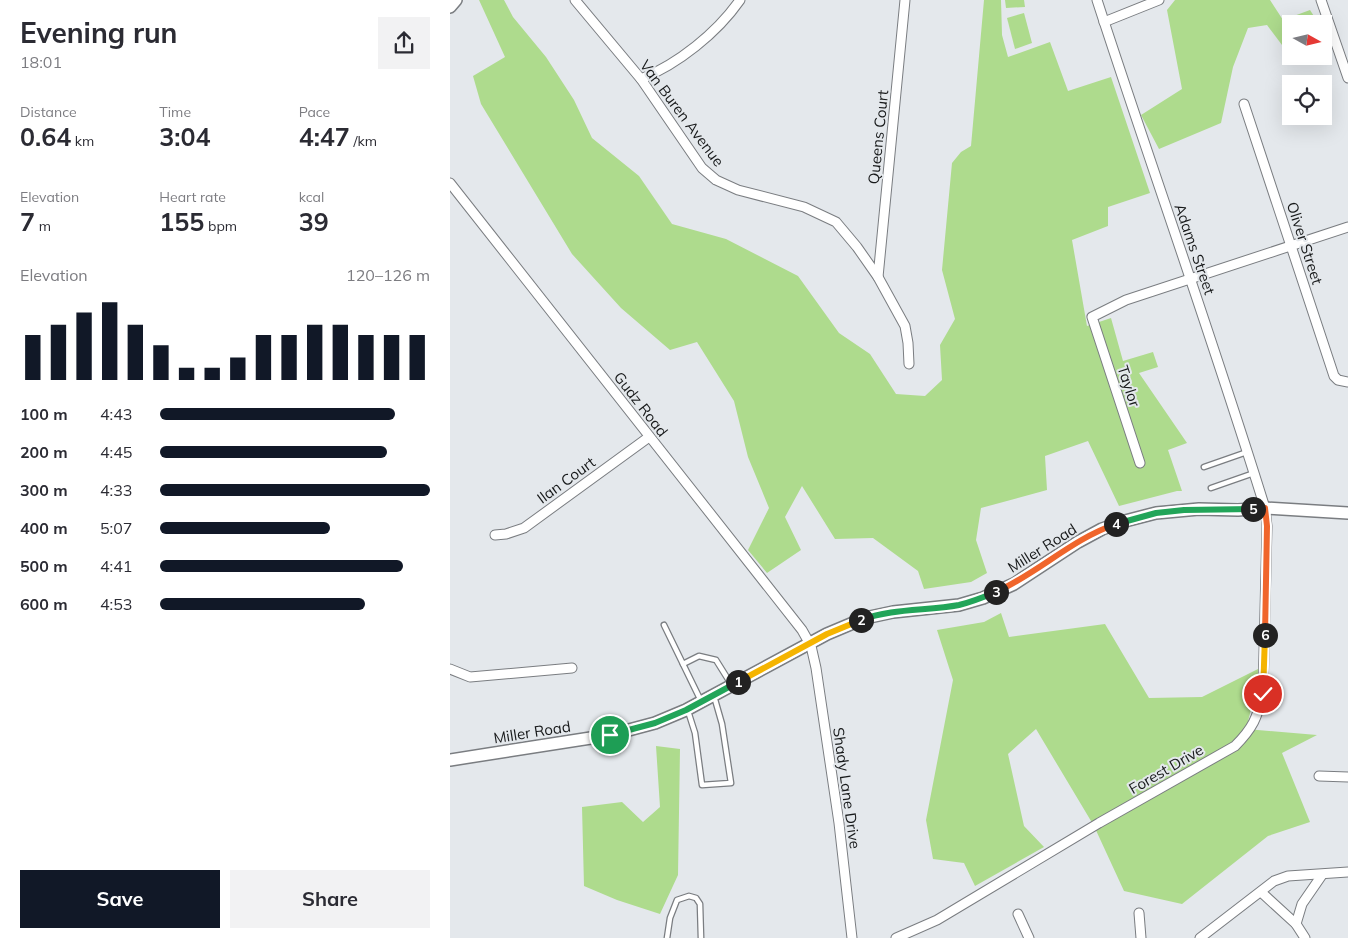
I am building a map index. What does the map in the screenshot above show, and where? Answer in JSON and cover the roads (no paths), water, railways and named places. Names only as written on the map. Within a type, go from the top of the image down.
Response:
[{"type":"street","points":[[450,7],[456,0]]},
{"type":"street","name":"Van Buren Avenue","points":[[575,0],[641,79],[702,168],[716,180],[738,190],[804,206],[836,222],[857,247],[878,277],[905,326],[909,364]]},
{"type":"street","points":[[641,79],[658,72],[686,53],[729,16],[740,0]]},
{"type":"street","name":"Queens Court","points":[[878,277],[905,0]]},
{"type":"street","name":"Adams Street","points":[[1097,0],[1143,140],[1192,278],[1265,508]]},
{"type":"street","points":[[1104,22],[1159,0]]},
{"type":"street","points":[[1321,0],[1348,78]]},
{"type":"street","name":"Oliver Street","points":[[1244,104],[1334,376],[1338,380],[1348,382]]},
{"type":"street","name":"Gudz Road","points":[[450,184],[802,630],[809,643]]},
{"type":"street","points":[[1192,278],[1348,227]]},
{"type":"street","name":"Taylor","points":[[1140,463],[1092,317],[1126,300],[1192,278]]},
{"type":"street","name":"Ilan Court","points":[[495,535],[506,534],[524,528],[649,437]]},
{"type":"street","name":"Miller Road","points":[[450,760],[610,735],[655,723],[688,709],[827,634],[865,618],[893,612],[959,605],[983,598],[1014,584],[1078,542],[1102,529],[1125,521],[1156,513],[1184,510],[1265,508],[1348,513]]},
{"type":"street","name":"Forest Drive","points":[[896,938],[937,920],[1235,746],[1250,731],[1260,708],[1263,694],[1267,526],[1265,508]]},
{"type":"street","name":"Shady Lane Drive","points":[[809,643],[816,668],[836,803],[852,938]]},
{"type":"street","points":[[450,669],[470,678],[572,668]]},
{"type":"street","points":[[1319,776],[1348,777]]},
{"type":"street","points":[[1200,938],[1274,881],[1288,876],[1348,872]]},
{"type":"street","points":[[1296,924],[1302,904],[1322,875]]},
{"type":"street","points":[[1261,892],[1296,924],[1305,938]]},
{"type":"street","points":[[1139,913],[1141,938]]},
{"type":"street","points":[[1018,914],[1029,938]]},
{"type":"lane","points":[[1204,467],[1247,452]]},
{"type":"lane","points":[[1211,488],[1254,473]]},
{"type":"lane","points":[[664,625],[701,702]]},
{"type":"lane","points":[[683,664],[699,656],[716,660],[732,685]]},
{"type":"lane","points":[[688,709],[695,733],[702,785],[731,783],[722,724],[713,695]]},
{"type":"lane","points":[[667,938],[670,918],[676,900],[688,896],[696,898],[700,904],[701,938]]}]
